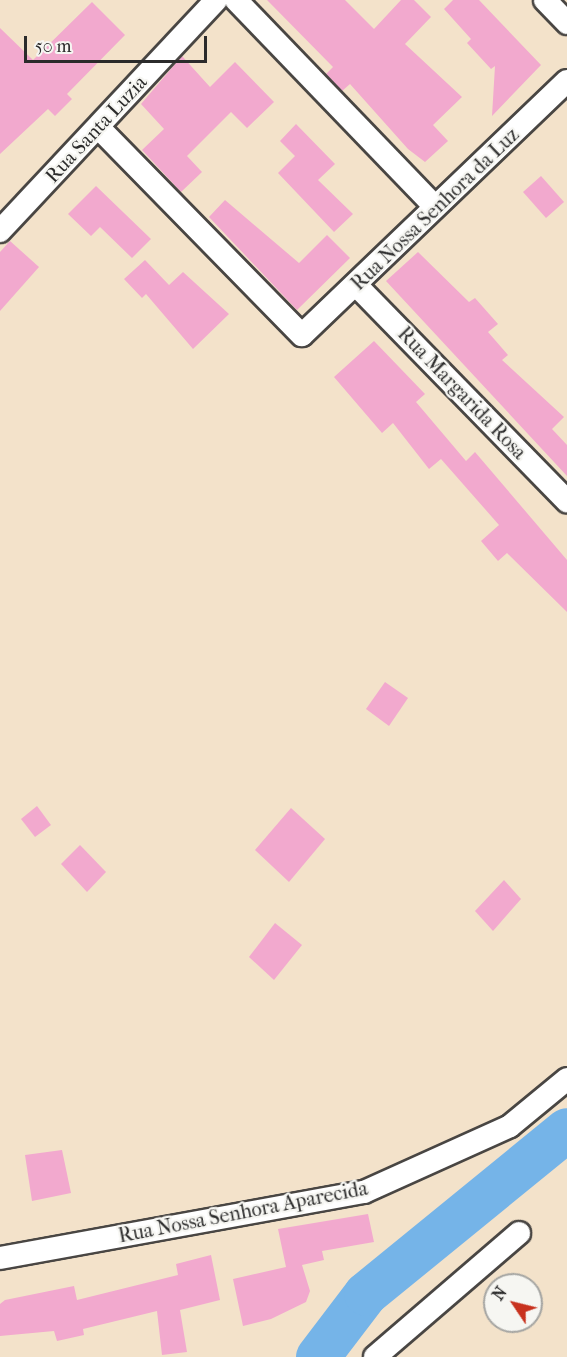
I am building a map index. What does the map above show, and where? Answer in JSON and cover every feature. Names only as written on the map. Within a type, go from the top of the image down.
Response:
[{"type":"street","name":"Rua Santa Luzia","points":[[0,231],[99,128],[216,0]]},
{"type":"street","points":[[236,0],[435,207]]},
{"type":"street","points":[[545,0],[567,23]]},
{"type":"street","name":"Rua Nossa Senhora da Luz","points":[[99,128],[302,335],[357,286],[435,207],[567,81]]},
{"type":"street","name":"Rua Margarida Rosa","points":[[357,286],[567,501]]},
{"type":"street","name":"Rua Nossa Senhora Aparecida","points":[[0,1258],[364,1192],[510,1126],[567,1079]]},
{"type":"street","points":[[375,1357],[519,1233]]},
{"type":"building","points":[[267,0],[345,0],[374,29],[401,0],[414,0],[431,17],[405,44],[462,97],[433,125],[448,141],[425,162],[408,149],[350,84],[342,91],[326,74],[333,67]]},
{"type":"building","points":[[453,0],[479,0],[541,65],[492,116],[495,66],[491,69],[467,43],[471,39],[444,9]]},
{"type":"building","points":[[92,2],[125,35],[67,94],[72,99],[55,116],[48,109],[0,154],[0,28],[33,60]]},
{"type":"building","points":[[182,56],[210,87],[235,62],[274,102],[247,128],[231,112],[187,156],[202,172],[181,192],[142,150],[164,129],[141,104]]},
{"type":"building","points":[[296,124],[335,164],[318,180],[353,214],[334,232],[278,173],[295,156],[280,141]]},
{"type":"building","points":[[541,176],[564,202],[546,218],[523,192]]},
{"type":"building","points":[[96,186],[151,239],[132,258],[100,227],[91,236],[68,214]]},
{"type":"building","points":[[225,200],[299,263],[327,235],[350,258],[297,310],[209,217]]},
{"type":"building","points":[[10,241],[39,267],[0,311],[0,252]]},
{"type":"building","points":[[418,252],[469,302],[475,298],[498,324],[488,332],[508,355],[502,360],[564,417],[552,429],[567,445],[567,476],[386,281]]},
{"type":"building","points":[[145,260],[169,285],[183,272],[229,314],[193,349],[146,294],[142,298],[124,279]]},
{"type":"building","points":[[374,341],[425,394],[416,402],[466,461],[475,452],[567,560],[567,612],[507,553],[498,561],[481,541],[499,525],[441,459],[429,469],[393,423],[382,433],[334,377]]},
{"type":"building","points":[[385,682],[408,698],[389,726],[366,709]]},
{"type":"building","points":[[37,806],[51,825],[35,837],[21,819]]},
{"type":"building","points":[[291,808],[325,839],[289,882],[255,850]]},
{"type":"building","points":[[80,845],[106,872],[87,892],[61,864]]},
{"type":"building","points":[[504,880],[521,899],[493,931],[475,911]]},
{"type":"building","points":[[275,923],[302,945],[274,980],[249,957]]},
{"type":"building","points":[[62,1150],[71,1193],[32,1201],[25,1155]]},
{"type":"building","points":[[368,1214],[374,1242],[322,1251],[324,1260],[302,1265],[310,1291],[306,1302],[271,1319],[243,1326],[233,1279],[286,1267],[278,1229]]},
{"type":"building","points":[[211,1255],[220,1300],[180,1310],[187,1352],[162,1355],[157,1311],[83,1329],[84,1335],[57,1341],[54,1331],[0,1336],[0,1304],[5,1300],[74,1286],[77,1300],[178,1275],[176,1264]]},
{"type":"waterway","points":[[318,1357],[366,1294],[567,1130]]}]
